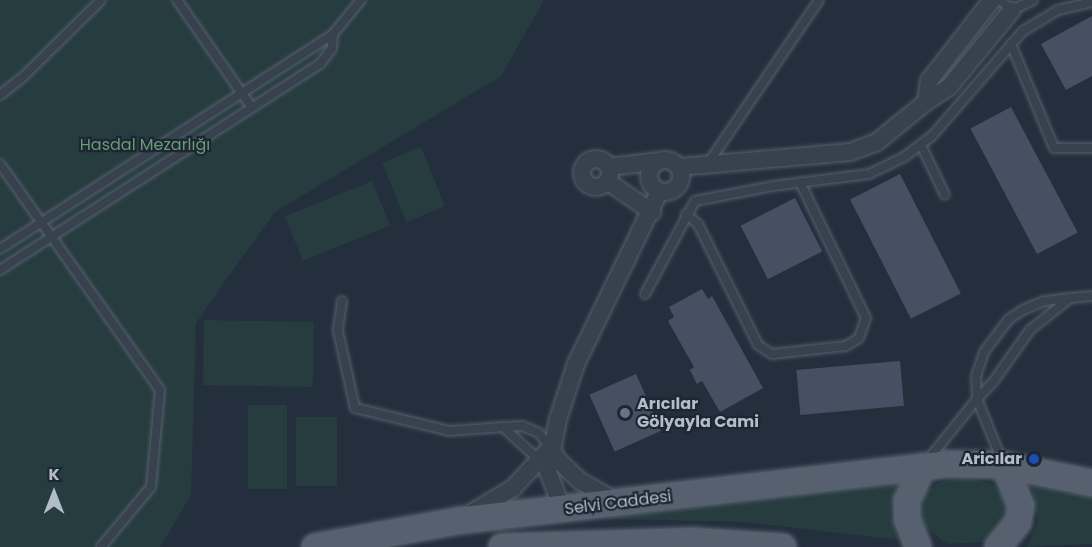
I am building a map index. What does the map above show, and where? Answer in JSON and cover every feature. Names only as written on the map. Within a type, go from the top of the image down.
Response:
[{"type":"main road","name":"Selvi Caddesi","points":[[315,547],[456,521],[621,504],[922,466],[1004,465],[1092,483]]},
{"type":"main road","points":[[998,547],[1018,522],[1021,506],[1004,465]]},
{"type":"main road","points":[[918,547],[907,519],[907,501],[922,466]]},
{"type":"main road","points":[[568,509],[587,525],[643,541]]},
{"type":"main road","points":[[498,517],[510,525],[514,547]]},
{"type":"main road","name":"Selvi Caddesi","points":[[514,547],[643,541],[783,547]]},
{"type":"street","points":[[926,102],[929,81],[992,0]]},
{"type":"street","points":[[652,212],[608,174],[660,160],[671,161],[679,167],[706,165],[850,152],[877,142],[926,102],[949,87],[1020,3]]},
{"type":"street","points":[[659,192],[648,178],[651,167],[660,160]]},
{"type":"street","points":[[659,192],[677,187],[681,177],[679,167]]},
{"type":"street","points":[[456,521],[513,488],[545,453],[576,364],[652,212],[659,192]]},
{"type":"street","points":[[545,453],[557,459],[579,481],[621,504]]},
{"type":"street","points":[[545,453],[550,479],[568,509]]},
{"type":"lane","points":[[0,94],[24,76],[101,0]]},
{"type":"lane","points":[[177,0],[252,108]]},
{"type":"lane","points":[[0,249],[333,34],[361,0]]},
{"type":"lane","points":[[706,165],[819,0]]},
{"type":"lane","points":[[645,294],[694,201],[706,196],[869,174],[921,145],[954,112],[1023,31],[1058,10],[1092,2]]},
{"type":"lane","points":[[0,270],[320,63],[332,48],[333,34]]},
{"type":"lane","points":[[1011,44],[1054,148],[1092,148]]},
{"type":"lane","points":[[921,145],[945,195]]},
{"type":"lane","points":[[0,164],[160,390],[151,487],[101,547]]},
{"type":"lane","points":[[686,214],[698,224],[758,345],[772,354],[846,346],[859,338],[866,318],[800,182]]},
{"type":"lane","points":[[1004,465],[977,399],[976,377],[984,352],[1009,320],[1044,301],[1092,296]]},
{"type":"lane","points":[[922,466],[1030,330],[1070,298]]},
{"type":"lane","points":[[342,301],[338,332],[355,408],[449,431],[522,426],[539,433],[545,453]]},
{"type":"lane","points":[[503,427],[545,453]]},
{"type":"green space","name":"Hasdal Mezarlığı","points":[[0,0],[544,0],[501,76],[275,212],[223,284],[196,323],[191,495],[160,547],[0,547]]},
{"type":"green space","points":[[421,147],[445,206],[406,222],[382,163]]},
{"type":"green space","points":[[372,181],[390,226],[303,261],[285,216]]},
{"type":"green space","points":[[204,320],[314,322],[313,387],[203,385]]},
{"type":"green space","points":[[248,405],[287,405],[287,489],[248,489]]},
{"type":"green space","points":[[296,417],[337,417],[337,486],[296,486]]},
{"type":"green space","points":[[962,476],[994,485],[1007,499],[1009,515],[997,536],[984,542],[947,544],[921,524],[918,505],[923,494],[936,484]]},
{"type":"green space","points":[[898,483],[890,515],[899,540],[744,522],[609,519],[610,515]]},
{"type":"green space","points":[[1031,485],[1092,497],[1092,544],[1027,547],[1038,521]]},
{"type":"building","points":[[1092,16],[1092,76],[1066,90],[1041,44]]},
{"type":"building","points":[[1011,107],[1078,232],[1037,254],[970,129]]},
{"type":"building","points":[[900,174],[961,293],[911,319],[850,199]]},
{"type":"building","points":[[795,198],[822,251],[768,279],[741,226]]},
{"type":"building","points":[[702,289],[708,299],[712,296],[763,388],[720,412],[702,381],[697,384],[690,370],[694,367],[668,321],[674,317],[669,307]]},
{"type":"building","points":[[900,361],[904,406],[800,415],[796,370]]},
{"type":"building","name":"Arıcılar Gölyayla Cami","points":[[636,374],[661,431],[615,451],[589,395]]},
{"type":"place","name":"Arıcılar Gölyayla Cami","points":[[625,413]]},
{"type":"place","name":"Aricılar","points":[[1034,459]]}]
